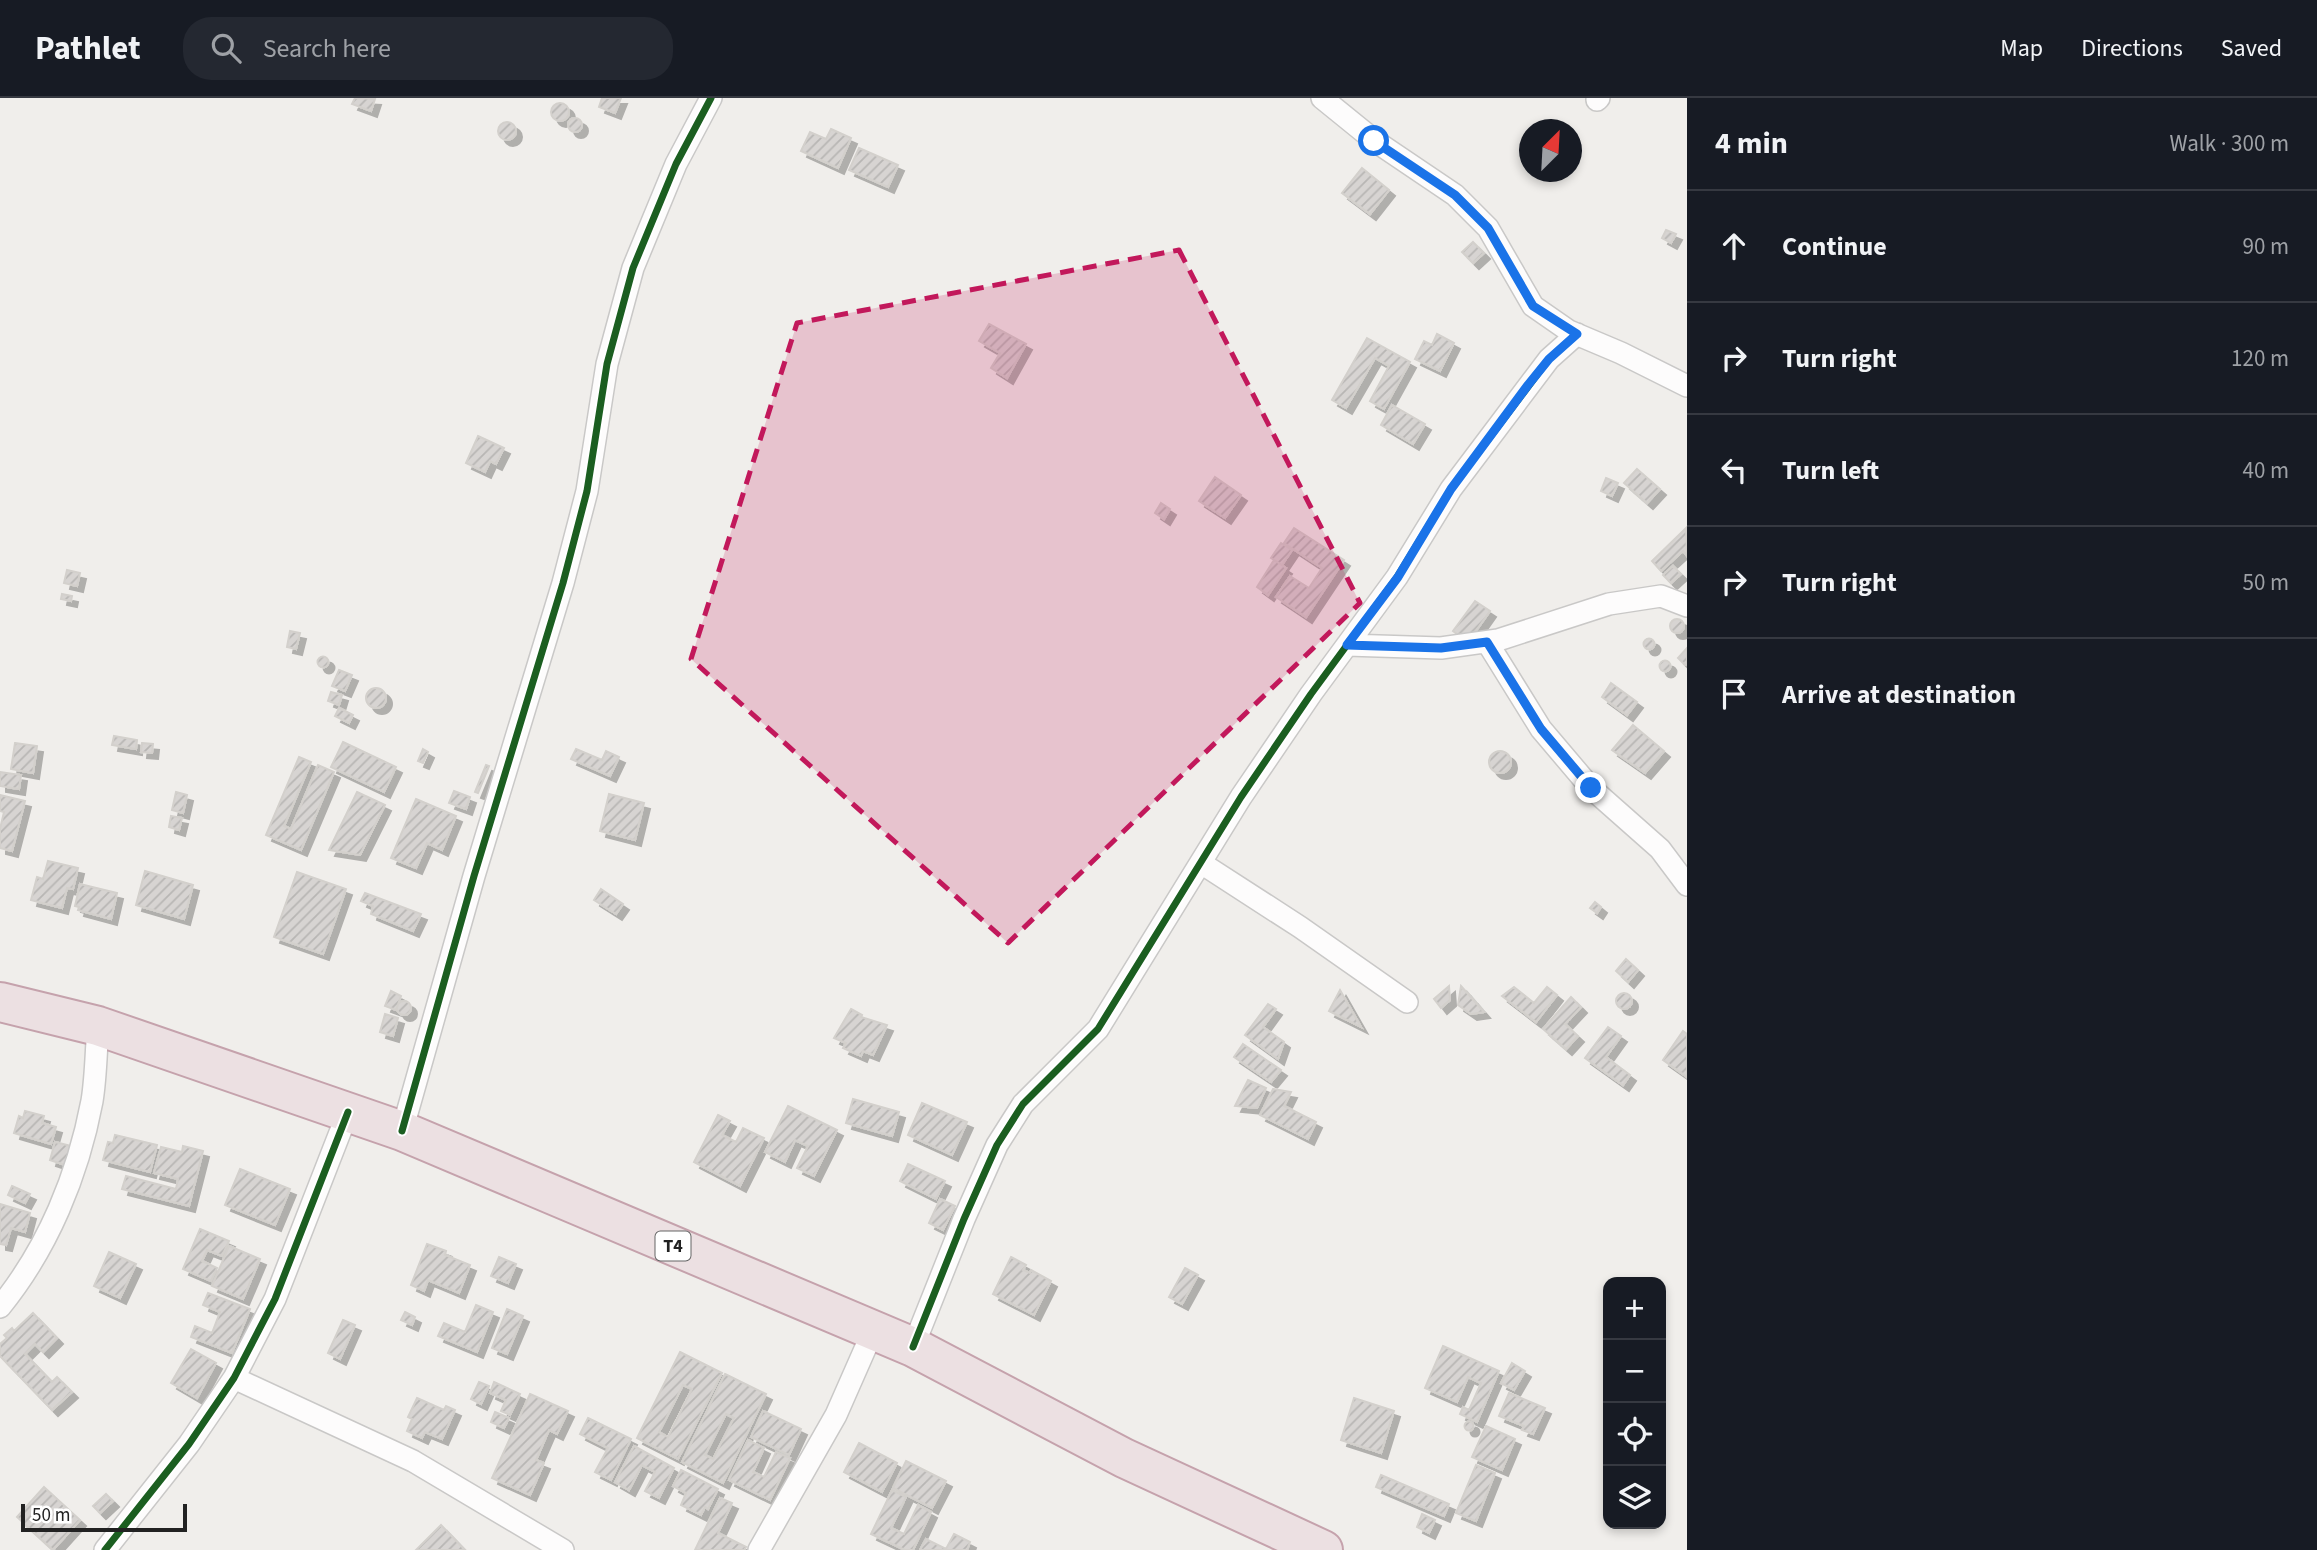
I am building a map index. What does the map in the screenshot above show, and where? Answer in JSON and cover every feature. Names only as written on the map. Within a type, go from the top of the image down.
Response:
[{"type":"highway","name":"T4","points":[[0,1002],[98,1026],[402,1131],[913,1346],[1124,1458],[1323,1550]]},
{"type":"street","points":[[402,1131],[470,889],[563,583],[587,491],[607,364],[633,268],[676,164],[711,98]]},
{"type":"street","points":[[1322,98],[1374,141],[1455,195],[1488,228],[1533,306],[1577,334],[1687,386]]},
{"type":"street","points":[[913,1346],[997,1145],[1023,1104],[1098,1029],[1249,786],[1398,577],[1451,489],[1542,368],[1577,334]]},
{"type":"street","points":[[1347,645],[1441,648],[1498,640],[1609,604],[1661,596],[1687,606]]},
{"type":"street","points":[[1487,642],[1541,729],[1591,788],[1660,849],[1687,885]]},
{"type":"street","points":[[1201,863],[1300,927],[1407,1002]]},
{"type":"street","points":[[0,1307],[16,1287],[42,1244],[74,1175],[92,1100],[98,1026]]},
{"type":"street","points":[[105,1550],[189,1444],[234,1378],[275,1299],[348,1112]]},
{"type":"street","points":[[759,1550],[836,1415],[873,1331]]},
{"type":"street","points":[[234,1378],[413,1461],[563,1550]]},
{"type":"highlighted area","points":[[1179,250],[1360,603],[1008,943],[691,659],[797,323]]},
{"type":"building","points":[[355,98],[375,99],[371,111],[352,104]]},
{"type":"building","points":[[602,98],[621,98],[615,113],[599,107]]},
{"type":"building","points":[[556,103],[564,103],[569,112],[567,119],[556,121],[551,116],[551,108]]},
{"type":"building","points":[[575,118],[580,120],[580,130],[575,132],[570,130],[568,125],[570,120]]},
{"type":"building","points":[[507,122],[515,127],[516,131],[511,139],[507,140],[499,135],[498,131],[503,123]]},
{"type":"building","points":[[831,129],[851,138],[838,168],[801,151],[810,132],[826,139]]},
{"type":"building","points":[[859,148],[898,165],[888,187],[849,170]]},
{"type":"building","points":[[1362,168],[1389,190],[1370,214],[1342,193]]},
{"type":"building","points":[[1666,230],[1676,234],[1671,243],[1662,238]]},
{"type":"building","points":[[1473,242],[1484,253],[1473,263],[1462,252]]},
{"type":"building","points":[[989,324],[1026,344],[1007,378],[991,368],[1000,353],[979,341]]},
{"type":"building","points":[[1437,334],[1454,343],[1440,371],[1415,359],[1424,341],[1432,345]]},
{"type":"building","points":[[1367,338],[1410,362],[1384,409],[1370,401],[1389,366],[1375,358],[1346,408],[1332,400]]},
{"type":"building","points":[[1392,405],[1425,424],[1413,444],[1381,425]]},
{"type":"building","points":[[478,436],[504,448],[496,464],[490,461],[485,472],[466,463]]},
{"type":"building","points":[[1637,469],[1660,489],[1647,503],[1624,483]]},
{"type":"building","points":[[1215,477],[1241,495],[1225,518],[1199,501]]},
{"type":"building","points":[[1606,478],[1618,483],[1612,496],[1601,491]]},
{"type":"building","points":[[1161,503],[1170,509],[1164,519],[1155,513]]},
{"type":"building","points":[[1294,528],[1344,560],[1306,617],[1276,597],[1290,576],[1309,588],[1322,568],[1284,543]]},
{"type":"building","points":[[1686,528],[1687,556],[1683,551],[1661,571],[1652,561]]},
{"type":"building","points":[[1281,543],[1292,550],[1282,565],[1271,558]]},
{"type":"building","points":[[1274,560],[1286,568],[1268,595],[1257,587]]},
{"type":"building","points":[[1673,566],[1681,574],[1671,583],[1663,575]]},
{"type":"building","points":[[67,570],[80,573],[77,586],[64,583]]},
{"type":"building","points":[[62,594],[72,596],[71,601],[61,599]]},
{"type":"building","points":[[1475,601],[1490,611],[1468,642],[1453,631]]},
{"type":"building","points":[[1677,619],[1682,621],[1682,631],[1677,633],[1672,631],[1670,626],[1672,621]]},
{"type":"building","points":[[290,631],[300,633],[296,649],[287,647]]},
{"type":"building","points":[[1649,639],[1653,640],[1653,648],[1649,649],[1645,648],[1644,644],[1645,640]]},
{"type":"building","points":[[1687,648],[1687,664],[1685,665],[1678,658]]},
{"type":"building","points":[[323,656],[329,662],[323,668],[317,662]]},
{"type":"building","points":[[1665,660],[1671,666],[1665,672],[1659,666]]},
{"type":"building","points":[[339,670],[352,675],[345,691],[332,686]]},
{"type":"building","points":[[1611,683],[1637,702],[1627,715],[1602,697]]},
{"type":"building","points":[[376,688],[383,691],[386,698],[383,705],[376,708],[369,705],[366,698],[369,691]]},
{"type":"building","points":[[331,692],[342,695],[339,705],[328,701]]},
{"type":"building","points":[[339,708],[353,715],[349,723],[335,716]]},
{"type":"building","points":[[1633,725],[1664,751],[1645,773],[1612,750]]},
{"type":"building","points":[[114,736],[137,740],[136,749],[112,745]]},
{"type":"building","points":[[343,742],[396,767],[384,792],[331,767]]},
{"type":"building","points":[[15,743],[37,746],[33,773],[11,769]]},
{"type":"building","points":[[142,743],[153,744],[152,753],[141,752]]},
{"type":"building","points":[[423,749],[428,752],[423,763],[418,761]]},
{"type":"building","points":[[576,749],[602,760],[606,751],[619,757],[610,776],[571,759]]},
{"type":"building","points":[[1500,751],[1508,754],[1511,762],[1508,770],[1500,773],[1492,770],[1489,762],[1492,754]]},
{"type":"building","points":[[299,757],[311,762],[284,826],[291,829],[318,765],[334,772],[301,850],[266,835]]},
{"type":"building","points":[[486,765],[489,766],[478,793],[475,792]]},
{"type":"building","points":[[0,772],[21,775],[19,789],[0,786]]},
{"type":"building","points":[[454,791],[470,797],[466,809],[449,803]]},
{"type":"building","points":[[176,792],[187,795],[183,813],[172,810]]},
{"type":"building","points":[[357,792],[385,805],[360,855],[329,850]]},
{"type":"building","points":[[609,794],[644,803],[635,840],[600,831]]},
{"type":"building","points":[[0,795],[25,801],[12,851],[0,848],[4,812],[0,811]]},
{"type":"building","points":[[416,799],[456,816],[442,850],[427,843],[416,868],[391,858]]},
{"type":"building","points":[[171,816],[182,818],[179,830],[169,827]]},
{"type":"building","points":[[48,861],[78,868],[73,889],[67,888],[62,908],[31,900],[37,877],[43,879]]},
{"type":"building","points":[[145,871],[193,885],[184,919],[136,905]]},
{"type":"building","points":[[297,872],[346,889],[323,954],[274,937]]},
{"type":"building","points":[[80,884],[117,893],[111,919],[78,910],[79,907],[75,906]]},
{"type":"building","points":[[601,889],[623,904],[616,914],[594,900]]},
{"type":"building","points":[[365,893],[421,914],[413,931],[371,914],[373,906],[361,901]]},
{"type":"building","points":[[1595,902],[1601,907],[1597,913],[1590,908]]},
{"type":"building","points":[[1626,959],[1638,970],[1628,982],[1616,971]]},
{"type":"building","points":[[1449,986],[1450,1000],[1441,1008],[1434,999]]},
{"type":"building","points":[[1461,986],[1484,1012],[1471,1014],[1458,1005]]},
{"type":"building","points":[[1514,987],[1534,1003],[1547,987],[1557,995],[1536,1022],[1502,996]]},
{"type":"building","points":[[1340,990],[1361,1027],[1329,1011]]},
{"type":"building","points":[[391,991],[401,996],[396,1010],[385,1006]]},
{"type":"building","points":[[1621,993],[1627,993],[1632,1001],[1630,1007],[1621,1009],[1616,1004],[1616,998]]},
{"type":"building","points":[[1571,997],[1581,1007],[1565,1024],[1578,1036],[1566,1049],[1543,1029]]},
{"type":"building","points":[[404,1001],[409,1003],[409,1013],[404,1015],[399,1013],[397,1008],[399,1003]]},
{"type":"building","points":[[1268,1004],[1276,1009],[1263,1027],[1284,1042],[1278,1059],[1245,1035]]},
{"type":"building","points":[[851,1009],[862,1015],[861,1017],[887,1025],[873,1055],[863,1051],[861,1056],[843,1048],[846,1043],[834,1038]]},
{"type":"building","points":[[385,1014],[398,1018],[393,1036],[380,1032]]},
{"type":"building","points":[[1608,1027],[1621,1036],[1606,1057],[1630,1075],[1623,1085],[1585,1058]]},
{"type":"building","points":[[1683,1031],[1687,1034],[1687,1077],[1663,1060]]},
{"type":"building","points":[[1243,1044],[1281,1070],[1271,1082],[1234,1057]]},
{"type":"building","points":[[1248,1080],[1266,1088],[1257,1108],[1235,1106]]},
{"type":"building","points":[[1273,1089],[1291,1092],[1284,1106],[1316,1122],[1308,1139],[1260,1115]]},
{"type":"building","points":[[853,1099],[899,1112],[892,1136],[846,1123]]},
{"type":"building","points":[[922,1103],[967,1122],[952,1155],[908,1135]]},
{"type":"building","points":[[788,1106],[837,1130],[814,1176],[797,1168],[808,1146],[795,1140],[785,1162],[765,1152]]},
{"type":"building","points":[[25,1111],[44,1116],[42,1123],[56,1127],[51,1144],[14,1133],[19,1116],[23,1118]]},
{"type":"building","points":[[718,1115],[730,1121],[722,1135],[736,1142],[743,1128],[764,1138],[740,1186],[694,1162]]},
{"type":"building","points":[[115,1135],[157,1145],[150,1172],[103,1160],[108,1142],[113,1143]]},
{"type":"building","points":[[55,1142],[71,1146],[65,1165],[50,1160]]},
{"type":"building","points":[[183,1146],[203,1151],[189,1206],[122,1189],[126,1176],[176,1189],[178,1179],[154,1173],[161,1147],[182,1152]]},
{"type":"building","points":[[908,1164],[945,1181],[936,1199],[900,1181]]},
{"type":"building","points":[[240,1169],[290,1189],[275,1225],[225,1205]]},
{"type":"building","points":[[12,1186],[30,1194],[25,1203],[8,1195]]},
{"type":"building","points":[[940,1199],[955,1206],[943,1230],[929,1223]]},
{"type":"building","points":[[0,1204],[30,1213],[25,1232],[11,1228],[6,1245],[0,1244]]},
{"type":"building","points":[[200,1229],[229,1241],[222,1256],[207,1250],[202,1261],[217,1268],[211,1281],[183,1269]]},
{"type":"building","points":[[427,1244],[470,1265],[459,1293],[428,1280],[424,1291],[411,1285]]},
{"type":"building","points":[[229,1246],[260,1259],[243,1299],[212,1286]]},
{"type":"building","points":[[109,1252],[136,1264],[120,1298],[94,1286]]},
{"type":"building","points":[[499,1257],[516,1264],[508,1283],[491,1276]]},
{"type":"building","points":[[1011,1257],[1026,1265],[1023,1270],[1030,1273],[1031,1270],[1051,1281],[1034,1315],[993,1294]]},
{"type":"building","points":[[1185,1268],[1198,1275],[1182,1304],[1169,1297]]},
{"type":"building","points":[[208,1293],[250,1309],[232,1353],[191,1337],[195,1326],[212,1333],[220,1312],[203,1305]]},
{"type":"building","points":[[476,1305],[493,1312],[477,1352],[438,1336],[444,1323],[465,1332]]},
{"type":"building","points":[[507,1309],[523,1316],[507,1354],[492,1348]]},
{"type":"building","points":[[405,1312],[415,1317],[412,1325],[401,1320]]},
{"type":"building","points":[[33,1313],[57,1338],[43,1352],[35,1344],[25,1354],[52,1382],[57,1377],[72,1392],[52,1410],[0,1356],[0,1344],[7,1338],[4,1335],[12,1328],[14,1331]]},
{"type":"building","points":[[343,1320],[355,1325],[340,1359],[328,1353]]},
{"type":"building","points":[[1443,1346],[1499,1371],[1477,1422],[1460,1414],[1463,1407],[1469,1410],[1481,1383],[1468,1377],[1457,1402],[1425,1388]]},
{"type":"building","points":[[191,1349],[216,1363],[197,1398],[171,1383]]},
{"type":"building","points":[[680,1352],[722,1373],[678,1459],[637,1438]],"holes":[[[683,1385],[692,1389],[668,1437],[659,1432]]]},
{"type":"building","points":[[1512,1363],[1525,1371],[1514,1390],[1501,1383]]},
{"type":"building","points":[[725,1374],[766,1394],[723,1483],[682,1462]],"holes":[[[726,1414],[734,1418],[713,1459],[705,1455]]]},
{"type":"building","points":[[479,1382],[489,1386],[481,1404],[471,1399]]},
{"type":"building","points":[[494,1382],[520,1394],[510,1415],[501,1411],[506,1400],[490,1393]]},
{"type":"building","points":[[1509,1393],[1545,1408],[1533,1434],[1522,1430],[1524,1426],[1499,1416]]},
{"type":"building","points":[[530,1394],[568,1411],[557,1434],[549,1430],[536,1460],[544,1463],[530,1495],[492,1478]]},
{"type":"building","points":[[417,1398],[444,1410],[446,1406],[455,1410],[442,1439],[425,1432],[422,1438],[407,1431],[412,1419],[408,1417]]},
{"type":"building","points":[[1354,1398],[1394,1411],[1381,1453],[1341,1440]]},
{"type":"building","points":[[763,1411],[801,1429],[789,1455],[751,1437]]},
{"type":"building","points":[[495,1412],[509,1418],[504,1428],[491,1422]]},
{"type":"building","points":[[588,1418],[631,1439],[611,1480],[595,1472],[608,1448],[580,1434]]},
{"type":"building","points":[[1469,1422],[1473,1426],[1469,1430],[1465,1426]]},
{"type":"building","points":[[1486,1426],[1515,1439],[1502,1470],[1472,1457]]},
{"type":"building","points":[[748,1440],[764,1448],[753,1472],[764,1477],[776,1452],[790,1458],[770,1500],[729,1480]]},
{"type":"building","points":[[859,1443],[897,1463],[882,1492],[844,1472]]},
{"type":"building","points":[[634,1446],[674,1468],[659,1498],[645,1491],[655,1472],[642,1465],[629,1490],[615,1482]]},
{"type":"building","points":[[906,1461],[946,1481],[932,1508],[893,1488]]},
{"type":"building","points":[[1476,1465],[1495,1473],[1476,1521],[1456,1513]]},
{"type":"building","points":[[681,1470],[718,1489],[708,1509],[705,1507],[701,1515],[681,1505],[686,1493],[673,1486]]},
{"type":"building","points":[[1381,1475],[1449,1504],[1444,1516],[1376,1487]]},
{"type":"building","points":[[44,1487],[80,1520],[53,1550],[17,1517]]},
{"type":"building","points":[[892,1490],[906,1497],[891,1528],[904,1534],[918,1505],[931,1512],[913,1550],[905,1550],[871,1534]]},
{"type":"building","points":[[106,1494],[113,1501],[100,1513],[93,1506]]},
{"type":"building","points":[[720,1498],[732,1503],[718,1533],[746,1547],[744,1550],[695,1550]]},
{"type":"building","points":[[1422,1514],[1435,1520],[1429,1533],[1417,1527]]},
{"type":"building","points":[[441,1525],[465,1550],[416,1550]]},
{"type":"building","points":[[954,1534],[970,1542],[967,1550],[920,1550],[926,1539],[946,1549]]},
{"type":"cycle path","points":[[402,1131],[474,876],[563,583],[587,491],[607,364],[633,268],[676,164],[711,98]]},
{"type":"cycle path","points":[[913,1347],[997,1145],[1023,1104],[1098,1029],[1241,797],[1311,694],[1397,577],[1451,489],[1549,359],[1577,334]]},
{"type":"cycle path","points":[[105,1550],[189,1444],[234,1378],[275,1299],[348,1112]]},
{"type":"route","points":[[1374,141],[1455,195],[1488,228],[1533,306],[1577,334],[1549,359],[1451,489],[1398,577],[1347,645],[1441,648],[1487,642],[1541,729],[1591,788]]}]
